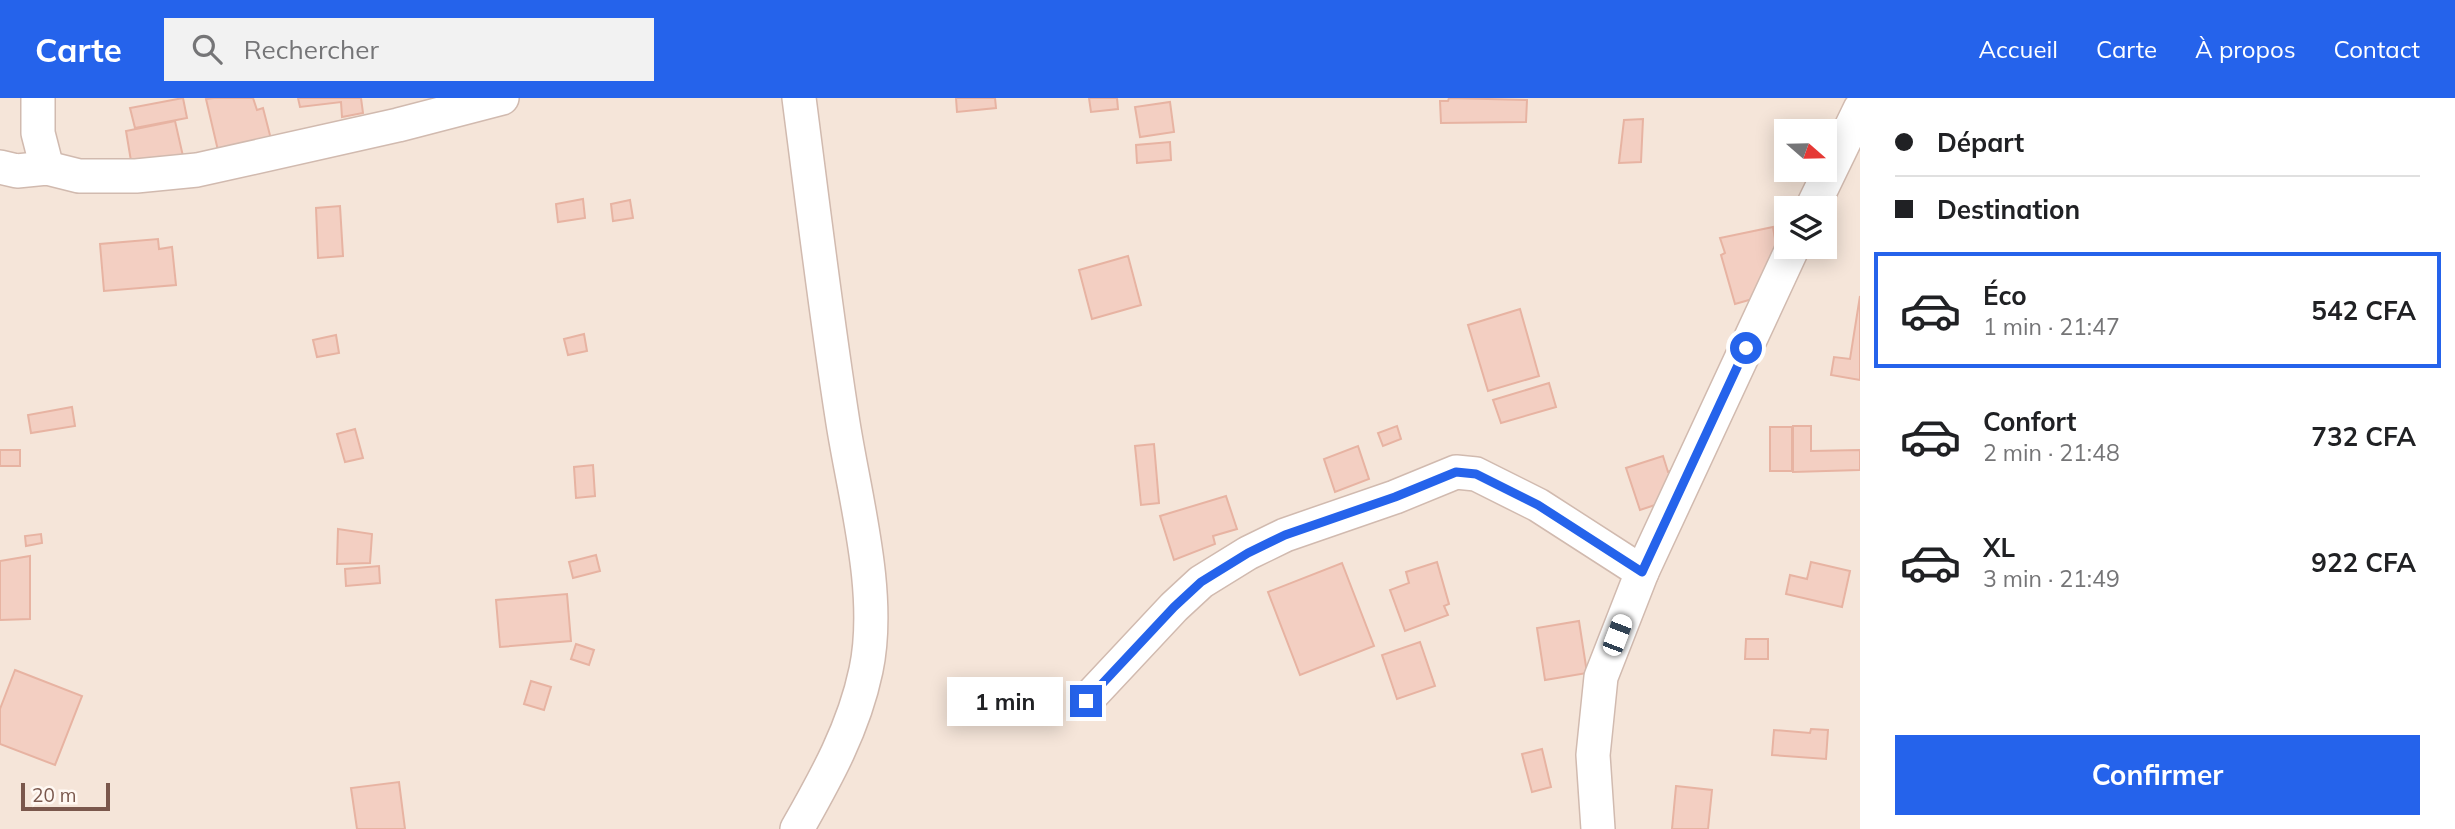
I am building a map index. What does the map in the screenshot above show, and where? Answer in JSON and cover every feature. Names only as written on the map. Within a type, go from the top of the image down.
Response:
[{"type":"street","points":[[38,98],[38,133],[16,173],[136,176],[197,170],[398,125],[502,98]]},
{"type":"street","points":[[797,829],[848,732],[867,668],[870,644],[866,559],[841,409],[799,98]]},
{"type":"street","points":[[1818,196],[1860,109]]},
{"type":"street","points":[[1598,829],[1593,755],[1601,677],[1642,572],[1787,259]]},
{"type":"street","points":[[1086,701],[1201,582],[1248,553],[1285,535],[1395,497],[1456,472],[1476,474],[1538,505],[1642,572]]},
{"type":"shaded area","points":[[0,98],[1860,98],[1860,829],[0,829]]},
{"type":"building","points":[[183,98],[187,118],[135,128],[130,108]]},
{"type":"building","points":[[253,98],[257,110],[263,108],[272,143],[220,159],[206,99]]},
{"type":"building","points":[[298,98],[361,98],[363,113],[342,117],[341,102],[300,107]]},
{"type":"building","points":[[956,98],[995,98],[996,108],[957,112]]},
{"type":"building","points":[[1089,98],[1117,98],[1118,109],[1091,112]]},
{"type":"building","points":[[1449,98],[1527,100],[1526,122],[1441,123],[1440,101],[1448,101]]},
{"type":"building","points":[[1170,102],[1174,132],[1140,137],[1135,107]]},
{"type":"building","points":[[1643,119],[1641,162],[1619,163],[1624,120]]},
{"type":"building","points":[[175,121],[185,165],[134,179],[126,131]]},
{"type":"building","points":[[1170,142],[1171,160],[1137,163],[1136,145]]},
{"type":"building","points":[[583,199],[585,218],[558,222],[556,204]]},
{"type":"building","points":[[630,200],[633,218],[613,221],[611,204]]},
{"type":"building","points":[[340,206],[343,256],[318,258],[316,208]]},
{"type":"building","points":[[1773,227],[1774,259],[1781,259],[1791,288],[1735,304],[1721,255],[1725,253],[1720,238]]},
{"type":"building","points":[[158,239],[159,249],[172,247],[176,285],[104,291],[100,244]]},
{"type":"building","points":[[1128,256],[1141,305],[1092,319],[1079,270]]},
{"type":"building","points":[[1860,296],[1860,380],[1831,375],[1834,357],[1850,359]]},
{"type":"building","points":[[1520,309],[1539,376],[1488,391],[1468,325]]},
{"type":"building","points":[[584,334],[587,351],[568,355],[564,339]]},
{"type":"building","points":[[336,335],[339,353],[317,357],[313,340]]},
{"type":"building","points":[[1549,383],[1556,407],[1501,423],[1493,400]]},
{"type":"building","points":[[72,407],[75,426],[31,433],[28,415]]},
{"type":"building","points":[[1397,426],[1401,439],[1383,446],[1378,433]]},
{"type":"building","points":[[1793,426],[1811,426],[1811,451],[1860,450],[1860,470],[1793,472]]},
{"type":"building","points":[[1770,427],[1792,427],[1792,471],[1770,471]]},
{"type":"building","points":[[355,429],[363,458],[345,462],[337,434]]},
{"type":"building","points":[[1154,444],[1159,503],[1141,505],[1135,446]]},
{"type":"building","points":[[1358,446],[1369,479],[1335,492],[1324,459]]},
{"type":"building","points":[[0,450],[20,450],[20,466],[0,466]]},
{"type":"building","points":[[1663,456],[1668,472],[1675,469],[1682,496],[1640,510],[1626,468]]},
{"type":"building","points":[[593,465],[595,496],[576,498],[574,467]]},
{"type":"building","points":[[1226,496],[1237,529],[1213,536],[1215,544],[1174,560],[1160,516]]},
{"type":"building","points":[[338,529],[372,534],[370,563],[337,564]]},
{"type":"building","points":[[41,534],[42,543],[26,546],[25,536]]},
{"type":"building","points":[[596,555],[600,571],[573,578],[569,562]]},
{"type":"building","points":[[30,556],[30,619],[0,620],[0,561]]},
{"type":"building","points":[[1437,562],[1449,604],[1444,606],[1448,615],[1405,631],[1390,590],[1409,583],[1406,572]]},
{"type":"building","points":[[1811,562],[1850,571],[1842,607],[1786,594],[1790,575],[1807,579]]},
{"type":"building","points":[[1342,563],[1374,646],[1300,675],[1268,592]]},
{"type":"building","points":[[379,566],[380,583],[346,586],[345,569]]},
{"type":"building","points":[[567,594],[571,641],[500,647],[496,600]]},
{"type":"building","points":[[1579,621],[1587,673],[1545,680],[1537,628]]},
{"type":"building","points":[[1746,639],[1768,639],[1768,659],[1745,659]]},
{"type":"building","points":[[1420,642],[1435,686],[1397,699],[1382,655]]},
{"type":"building","points":[[576,644],[594,650],[589,665],[571,659]]},
{"type":"building","points":[[15,670],[82,696],[55,765],[0,744],[0,709]]},
{"type":"building","points":[[531,681],[551,687],[544,710],[524,704]]},
{"type":"building","points":[[1811,729],[1828,730],[1826,759],[1772,755],[1774,730],[1810,733]]},
{"type":"building","points":[[1542,749],[1551,787],[1532,792],[1522,754]]},
{"type":"building","points":[[399,782],[405,829],[357,829],[351,788]]},
{"type":"building","points":[[1676,786],[1712,790],[1708,829],[1672,829]]},
{"type":"route","points":[[1086,701],[1201,582],[1248,553],[1285,535],[1395,497],[1456,472],[1476,474],[1538,505],[1642,572],[1746,348]]}]
